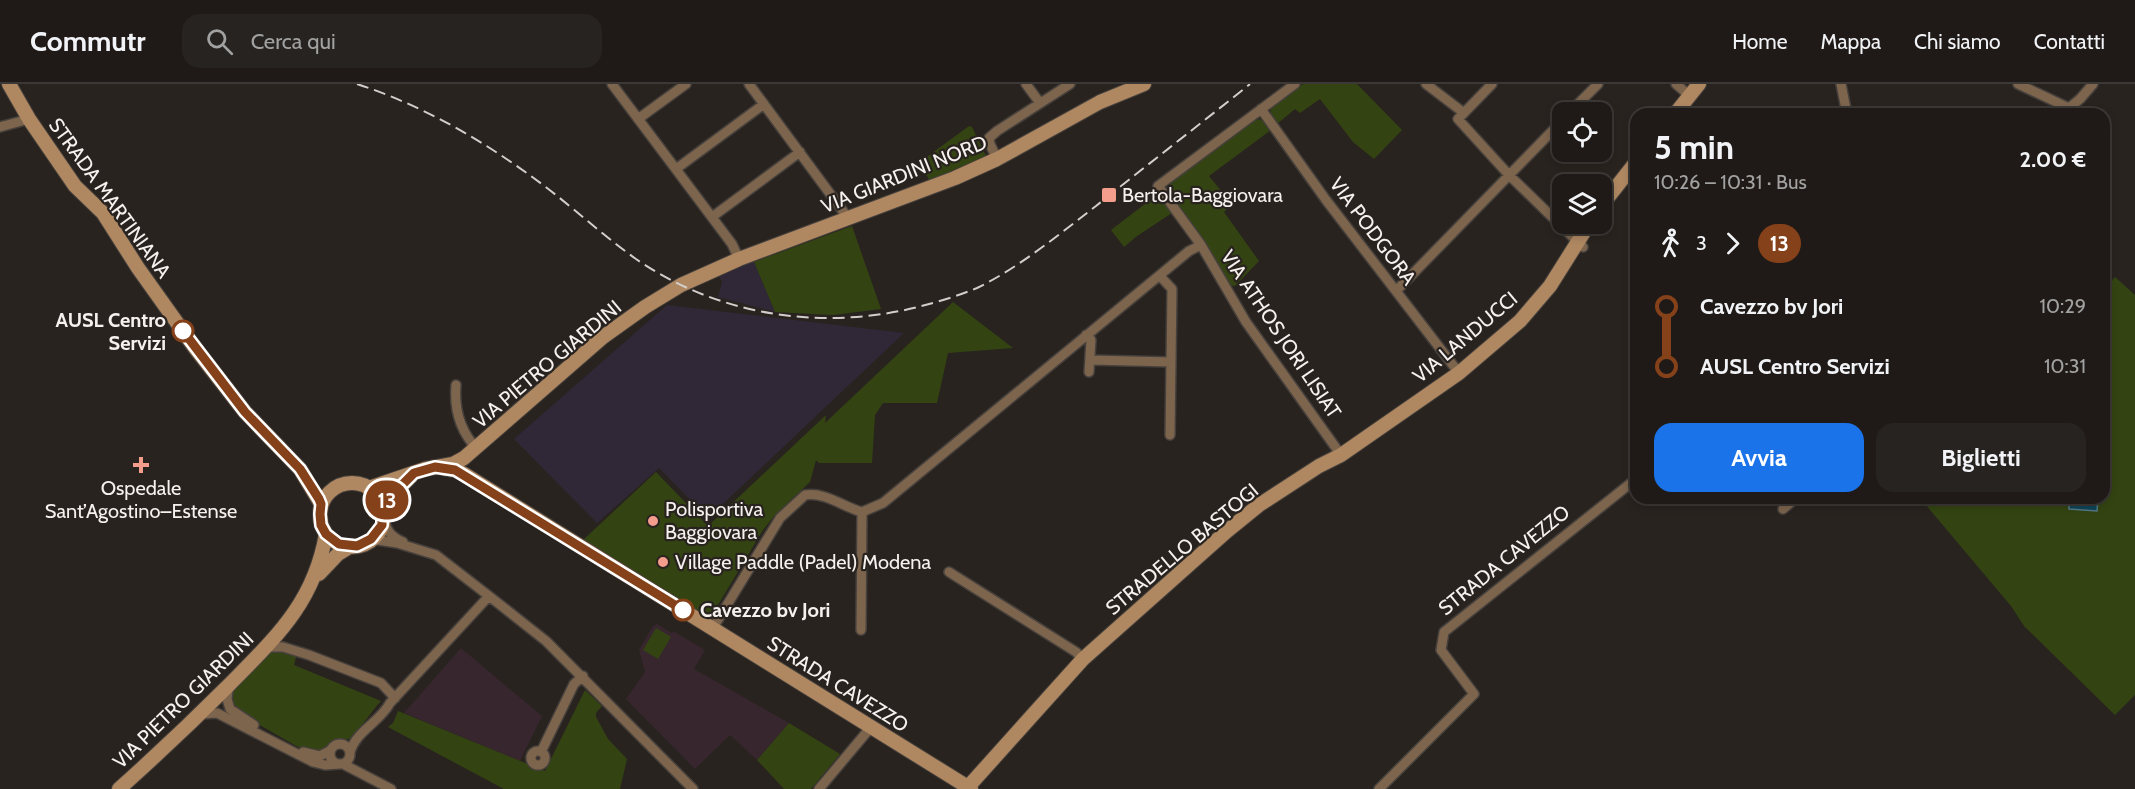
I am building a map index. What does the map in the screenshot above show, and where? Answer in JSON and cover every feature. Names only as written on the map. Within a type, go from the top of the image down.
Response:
[{"type":"street","name":"STRADA MARTINIANA","points":[[9,84],[29,119],[75,186],[103,213],[138,268],[223,386],[262,431],[300,469],[321,504]]},
{"type":"street","points":[[612,84],[732,243],[739,259]]},
{"type":"street","points":[[638,119],[686,84]]},
{"type":"street","points":[[749,84],[848,218]]},
{"type":"street","points":[[1026,84],[1040,103]]},
{"type":"street","points":[[997,159],[989,138],[1070,84]]},
{"type":"street","name":"VIA GIARDINI NORD","points":[[739,259],[923,191],[997,159],[1100,102],[1144,84]]},
{"type":"street","points":[[1201,245],[1158,186],[1294,84]]},
{"type":"street","points":[[1426,84],[1461,116],[1509,175],[1580,244]]},
{"type":"street","points":[[1461,116],[1492,84]]},
{"type":"street","points":[[1580,102],[1598,84]]},
{"type":"street","points":[[1676,84],[1690,96]]},
{"type":"street","points":[[1680,108],[1700,84]]},
{"type":"street","points":[[1841,84],[1846,108]]},
{"type":"street","points":[[2018,84],[2069,108],[2093,84]]},
{"type":"street","points":[[675,169],[764,104]]},
{"type":"street","name":"VIA PODGORA","points":[[1261,109],[1326,200],[1459,373]]},
{"type":"street","points":[[0,127],[29,119]]},
{"type":"street","points":[[1396,291],[1552,131]]},
{"type":"street","points":[[712,217],[800,152]]},
{"type":"street","points":[[1612,192],[1630,170]]},
{"type":"street","name":"VIA LANDUCCI","points":[[1341,455],[1459,373],[1520,321],[1542,297],[1580,244],[1584,234]]},
{"type":"street","name":"VIA ATHOS JORI LISIAT","points":[[862,512],[883,503],[1189,251],[1201,245],[1246,322],[1341,455]]},
{"type":"street","name":"VIA PIETRO GIARDINI","points":[[342,484],[360,484],[369,488],[435,467],[453,464],[477,449],[570,365],[645,307],[681,285],[739,259]]},
{"type":"street","points":[[1160,276],[1172,289],[1170,435]]},
{"type":"street","points":[[1086,335],[1090,340],[1089,372]]},
{"type":"street","points":[[1090,360],[1171,362]]},
{"type":"street","name":"VIA PIETRO GIARDINI","points":[[456,385],[455,399],[459,418],[466,437],[477,449]]},
{"type":"street","points":[[471,478],[467,466],[477,449]]},
{"type":"street","name":"STRADELLO BASTOGI","points":[[970,788],[1083,659],[1227,531],[1319,466],[1341,455]]},
{"type":"street","name":"STRADA CAVEZZO","points":[[435,467],[455,470],[471,478],[970,788]]},
{"type":"street","name":"STRADA MARTINIANA","points":[[300,469],[317,479],[342,484]]},
{"type":"street","name":"VIA PIETRO GIARDINI","points":[[119,789],[199,715],[282,630],[314,580],[338,554],[351,546],[363,544],[371,539],[379,530],[388,499],[414,473]]},
{"type":"street","points":[[321,504],[329,492],[342,484]]},
{"type":"street","name":"STRADA CAVEZZO","points":[[1379,789],[1474,694],[1441,650],[1444,632],[1630,484]]},
{"type":"street","points":[[369,488],[377,496],[387,530],[392,537],[436,555],[546,641],[693,789]]},
{"type":"street","points":[[712,628],[780,518],[805,495],[821,495],[862,512],[861,630]]},
{"type":"street","name":"VIA PIETRO GIARDINI","points":[[314,580],[323,555],[326,534],[321,525],[321,504]]},
{"type":"street","points":[[1783,509],[1789,504]]},
{"type":"street","points":[[326,534],[339,544],[351,546]]},
{"type":"street","points":[[371,539],[416,548]]},
{"type":"street","points":[[949,572],[1076,652],[1083,659]]},
{"type":"street","points":[[230,684],[227,703],[236,715],[306,753],[320,756],[338,744],[349,743],[380,718],[392,700],[489,596]]},
{"type":"street","points":[[262,651],[277,646],[290,649],[381,683],[392,700]]},
{"type":"street","points":[[541,752],[574,684],[583,676]]},
{"type":"street","points":[[199,715],[217,713],[320,764],[341,764],[348,761],[350,754]]},
{"type":"street","points":[[819,789],[871,727]]},
{"type":"street","points":[[349,743],[350,754],[357,770]]},
{"type":"street","points":[[331,750],[332,759],[391,789]]},
{"type":"shaded area","points":[[752,257],[775,312],[718,297],[722,282],[716,272]]},
{"type":"shaded area","points":[[667,305],[904,333],[708,518],[659,468],[597,523],[514,439]]},
{"type":"shaded area","points":[[657,624],[705,650],[694,669],[789,723],[757,760],[730,735],[695,769],[626,699],[645,672],[639,650],[653,626]]},
{"type":"shaded area","points":[[461,648],[542,716],[520,761],[404,713]]},
{"type":"green space","points":[[1303,84],[1357,84],[1402,130],[1374,159],[1353,142],[1320,99],[1300,113],[1295,109],[1277,124],[1270,115],[1271,109]]},
{"type":"green space","points":[[1259,119],[1271,130],[1209,176],[1232,204],[1224,212],[1259,261],[1235,286],[1228,285],[1201,237],[1167,190],[1168,185]]},
{"type":"green space","points":[[969,126],[972,127],[986,156],[929,179],[919,165],[920,162]]},
{"type":"green space","points":[[1158,194],[1172,213],[1124,247],[1111,230]]},
{"type":"green space","points":[[852,226],[881,309],[833,315],[775,312],[754,262]]},
{"type":"green space","points":[[2115,277],[2135,295],[2135,695],[2115,715],[2024,626],[2011,606],[1925,504],[2069,504],[2069,509],[2097,511],[2098,504],[2110,504],[2110,282]]},
{"type":"green space","name":"Polisportiva Baggiovara","points":[[953,302],[1013,348],[948,353],[937,403],[883,403],[875,415],[872,463],[819,463],[816,460],[810,482],[775,515],[763,530],[709,620],[582,541],[656,472],[708,526],[826,415],[825,423]]},
{"type":"green space","points":[[656,628],[671,637],[658,659],[643,650]]},
{"type":"green space","points":[[276,651],[296,657],[294,665],[381,701],[350,739],[335,741],[323,752],[305,751],[232,707],[231,691],[269,653]]},
{"type":"green space","points":[[585,690],[602,706],[596,713],[596,717],[608,739],[627,759],[620,789],[504,789],[388,727],[393,723],[398,711],[545,771]]},
{"type":"green space","points":[[789,723],[840,754],[811,789],[784,789],[757,760]]},
{"type":"water","points":[[2069,504],[2098,504],[2097,511],[2069,509]]},
{"type":"railway","points":[[357,84],[433,115],[503,156],[636,259],[701,294],[736,306],[772,313],[845,318],[918,307],[962,294],[993,280],[1053,239],[1250,84]]},
{"type":"bus line","name":"13","points":[[183,331],[245,412],[300,469],[321,504],[321,525],[326,534],[339,544],[357,546],[376,535],[382,525],[382,508],[414,473],[435,467],[455,470],[683,610]]},
{"type":"place","name":"Bertola-Baggiovara","points":[[1109,195]]},
{"type":"place","name":"AUSL Centro Servizi","points":[[183,331]]},
{"type":"place","name":"Ospedale Sant’Agostino–Estense","points":[[141,465]]},
{"type":"place","name":"Polisportiva Baggiovara","points":[[653,521]]},
{"type":"place","name":"Village Paddle (Padel) Modena","points":[[663,562]]},
{"type":"place","name":"Cavezzo bv Jori","points":[[683,610]]}]
